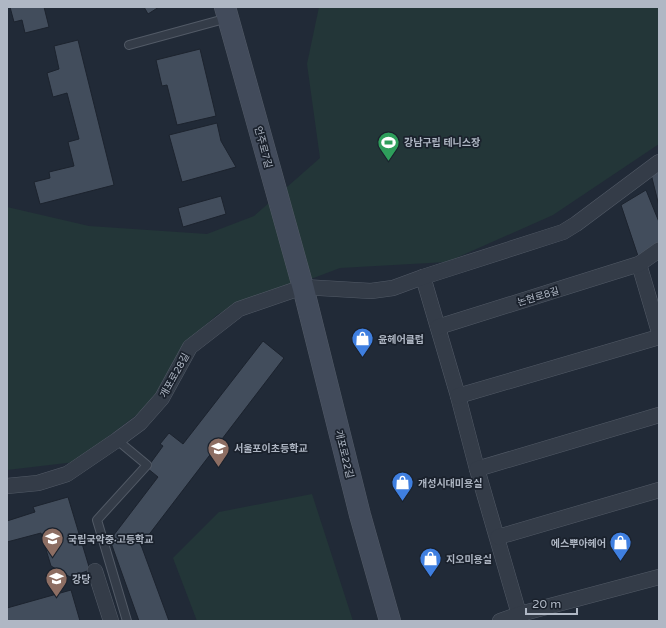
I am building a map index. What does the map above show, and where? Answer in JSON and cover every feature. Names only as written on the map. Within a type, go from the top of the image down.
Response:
[{"type":"street","name":"언주로7길","points":[[227,12],[303,287]]},
{"type":"street","points":[[303,287],[372,291],[392,288],[563,232],[659,162]]},
{"type":"street","name":"논현로8길","points":[[438,327],[639,264],[659,250]]},
{"type":"street","points":[[639,264],[659,332]]},
{"type":"street","points":[[423,277],[520,618]]},
{"type":"street","name":"개포로28길","points":[[7,486],[38,483],[67,474],[140,423],[162,398],[190,347],[239,309],[303,287]]},
{"type":"street","name":"개포로22길","points":[[303,287],[360,515],[390,621]]},
{"type":"street","points":[[458,396],[659,337]]},
{"type":"street","points":[[477,469],[659,415]]},
{"type":"street","points":[[498,537],[659,490]]},
{"type":"street","points":[[95,571],[111,621]]},
{"type":"street","points":[[500,621],[520,618],[659,577]]},
{"type":"lane","points":[[129,45],[227,12]]},
{"type":"lane","points":[[117,440],[147,465],[97,520],[127,621]]},
{"type":"shaded area","points":[[319,7],[659,7],[659,144],[553,215],[447,262],[340,268],[218,314],[186,342],[156,400],[75,462],[7,470],[7,207],[89,226],[207,234],[254,216],[320,158],[307,64]]},
{"type":"shaded area","points":[[312,494],[353,621],[197,621],[173,558],[219,512]]},
{"type":"building","points":[[10,7],[44,7],[49,27],[25,33],[22,20],[14,22]]},
{"type":"building","points":[[144,7],[159,7],[148,14]]},
{"type":"building","points":[[78,40],[114,185],[40,204],[34,182],[50,178],[49,172],[74,166],[68,142],[79,139],[67,93],[53,97],[47,73],[59,69],[54,46]]},
{"type":"building","points":[[200,49],[216,116],[177,125],[167,85],[162,86],[156,60]]},
{"type":"building","points":[[217,123],[221,141],[236,167],[182,182],[169,135]]},
{"type":"building","points":[[659,172],[659,206],[651,174]]},
{"type":"building","points":[[646,190],[659,222],[659,245],[638,256],[621,205]]},
{"type":"building","points":[[221,196],[226,214],[183,227],[178,208]]},
{"type":"building","points":[[263,341],[284,358],[141,545],[169,621],[139,621],[110,540],[158,477],[147,468],[163,446],[160,444],[169,433],[183,444]]},
{"type":"building","points":[[68,497],[90,570],[70,577],[51,566],[41,533],[7,542],[7,521],[35,512],[33,507]]},
{"type":"building","name":"강당","points":[[71,590],[80,621],[7,621],[7,608]]},
{"type":"place","name":"강남구립 테니스장","points":[[389,162]]},
{"type":"place","name":"윤헤어클럽","points":[[362,358]]},
{"type":"place","name":"서울포이초등학교","points":[[219,468]]},
{"type":"place","name":"개성시대미용실","points":[[402,502]]},
{"type":"place","name":"국립국악중·고등학교","points":[[53,558]]},
{"type":"place","name":"에스뿌아헤어","points":[[621,562]]},
{"type":"place","name":"지오미용실","points":[[431,578]]},
{"type":"place","name":"강당","points":[[56,598]]}]
